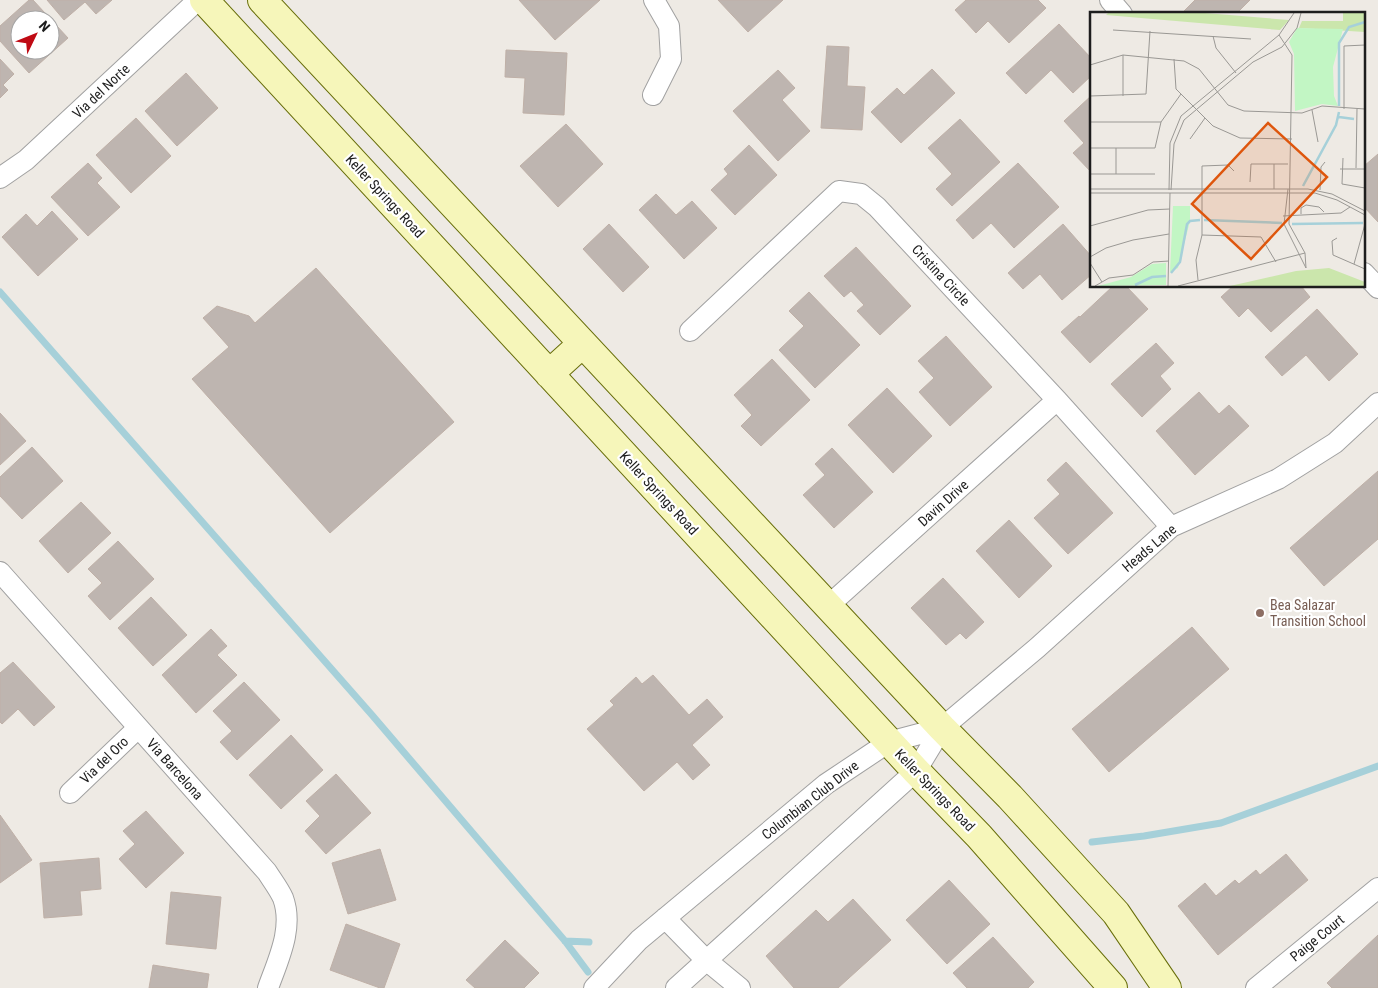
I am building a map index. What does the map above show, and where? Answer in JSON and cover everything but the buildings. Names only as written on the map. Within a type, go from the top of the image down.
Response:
[{"type":"main road","name":"Keller Springs Road","points":[[204,0],[889,742],[980,836],[1113,988]]},
{"type":"main road","points":[[262,0],[942,728],[1010,797],[1116,914],[1168,988]]},
{"type":"main road","points":[[549,374],[582,344]]},
{"type":"street","name":"Via del Norte","points":[[0,178],[26,160],[198,0]]},
{"type":"street","points":[[653,96],[671,59],[669,26],[654,0]]},
{"type":"street","points":[[1110,0],[1120,12]]},
{"type":"street","name":"Cristina Circle","points":[[690,331],[839,191],[861,194],[877,207],[1057,400],[1171,527]]},
{"type":"street","points":[[1366,275],[1378,288]]},
{"type":"street","name":"Davin Drive","points":[[828,606],[1057,400]]},
{"type":"street","name":"Heads Lane","points":[[942,728],[1037,648],[1171,527],[1278,479],[1334,443],[1378,403]]},
{"type":"street","name":"Via Barcelona","points":[[0,572],[267,872],[283,897],[288,916],[283,945],[268,988]]},
{"type":"street","name":"Via del Oro","points":[[70,793],[138,728]]},
{"type":"street","points":[[676,988],[916,771],[942,728]]},
{"type":"street","name":"Columbian Club Drive","points":[[594,988],[639,940],[826,784],[889,742],[942,728]]},
{"type":"street","name":"Paige Court","points":[[1256,988],[1378,888]]},
{"type":"street","points":[[665,918],[706,960],[740,988]]},
{"type":"waterway","points":[[0,292],[372,715],[565,941],[588,972]]},
{"type":"waterway","points":[[1092,842],[1144,836],[1221,823],[1378,766]]},
{"type":"waterway","points":[[565,941],[589,942]]},
{"type":"place","name":"Bea Salazar Transition School","points":[[1260,613]]}]
